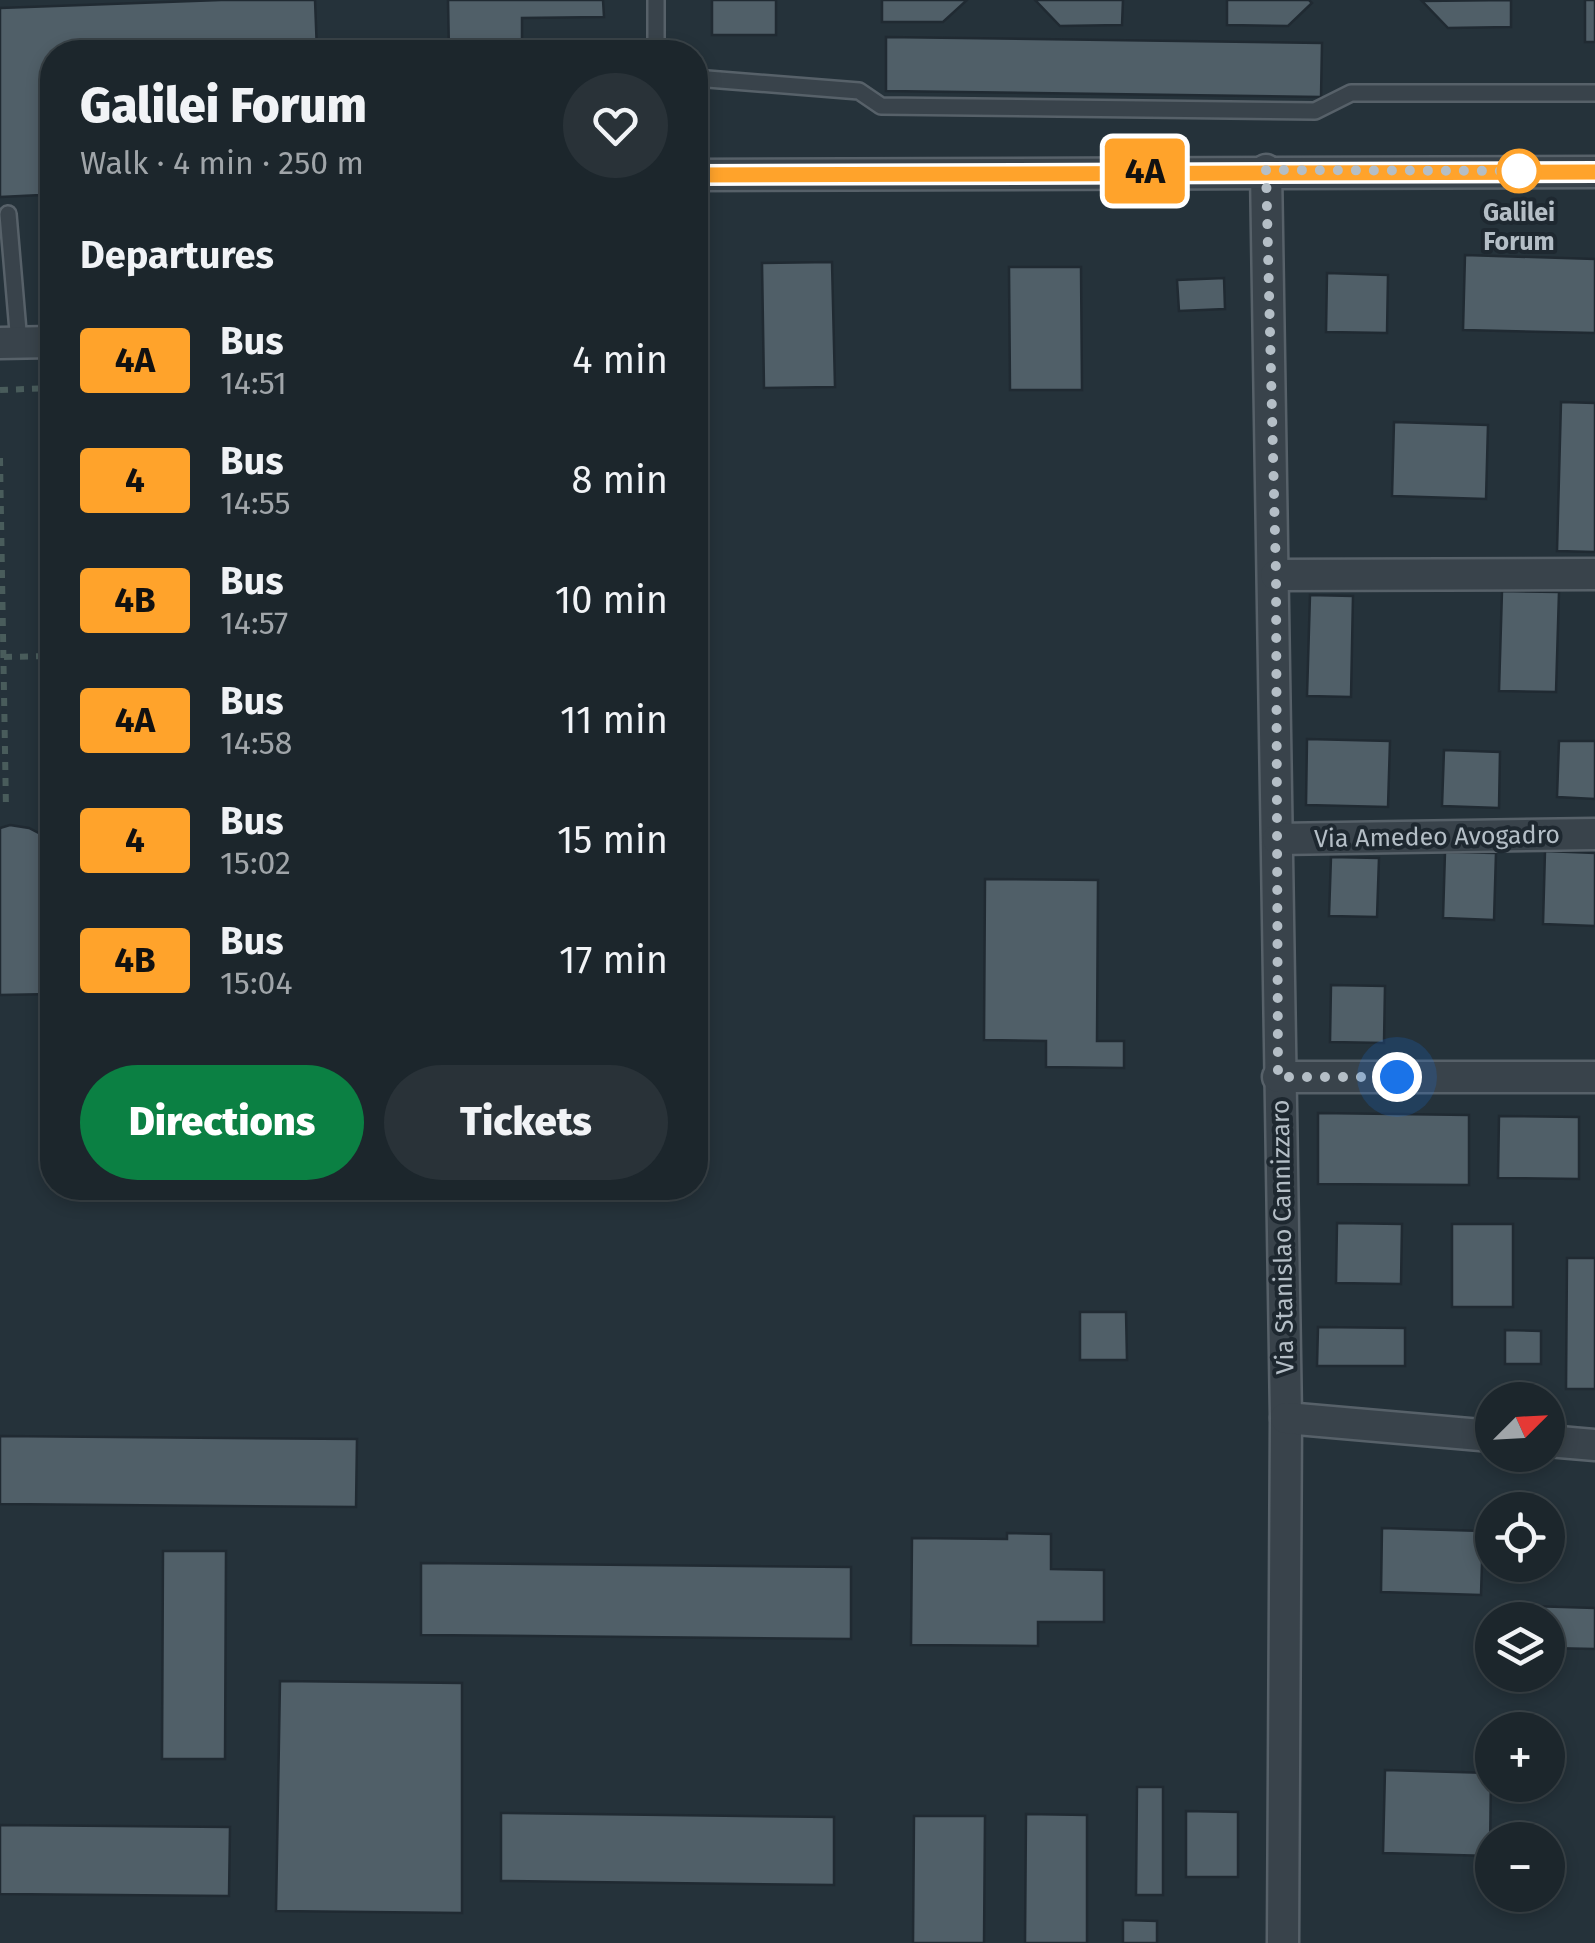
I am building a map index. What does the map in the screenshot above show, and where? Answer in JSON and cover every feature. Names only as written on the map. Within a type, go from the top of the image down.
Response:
[{"type":"street","points":[[708,175],[1266,170],[1595,172]]},
{"type":"street","name":"Via Stanislao Cannizzaro","points":[[1266,170],[1276,575],[1278,1077],[1286,1418],[1283,1943]]},
{"type":"street","points":[[10,343],[40,342]]},
{"type":"street","points":[[1276,575],[1595,574]]},
{"type":"street","name":"Via Amedeo Avogadro","points":[[1278,838],[1595,834]]},
{"type":"street","points":[[1278,1077],[1595,1077]]},
{"type":"street","points":[[1286,1418],[1475,1435]]},
{"type":"street","points":[[1565,1442],[1595,1445]]},
{"type":"lane","points":[[656,0],[656,40]]},
{"type":"lane","points":[[708,79],[859,92],[881,106],[1315,111],[1351,93],[1595,93]]},
{"type":"lane","points":[[8,214],[10,343]]},
{"type":"path","points":[[0,390],[40,388]]},
{"type":"path","points":[[0,458],[6,809]]},
{"type":"path","points":[[2,658],[40,656]]},
{"type":"building","points":[[315,0],[317,40],[40,40],[40,195],[0,197],[0,8]]},
{"type":"building","points":[[448,0],[603,0],[604,17],[522,18],[522,40],[449,40]]},
{"type":"building","points":[[712,0],[776,0],[776,35],[712,35]]},
{"type":"building","points":[[882,0],[967,0],[943,22],[882,22]]},
{"type":"building","points":[[1035,0],[1123,0],[1122,25],[1060,26]]},
{"type":"building","points":[[1227,0],[1312,3],[1288,26],[1227,25]]},
{"type":"building","points":[[1511,0],[1511,27],[1448,28],[1422,1]]},
{"type":"building","points":[[1585,0],[1595,0],[1595,42],[1585,42]]},
{"type":"building","points":[[886,37],[1322,43],[1321,97],[886,91]]},
{"type":"building","points":[[1465,255],[1595,259],[1595,333],[1463,330]]},
{"type":"building","points":[[832,262],[835,387],[764,388],[762,263]]},
{"type":"building","points":[[1009,267],[1081,267],[1082,390],[1010,390]]},
{"type":"building","points":[[1327,273],[1388,275],[1387,333],[1326,332]]},
{"type":"building","points":[[1224,278],[1225,309],[1179,311],[1177,280]]},
{"type":"building","points":[[1561,402],[1595,403],[1595,552],[1557,551]]},
{"type":"building","points":[[1394,422],[1488,425],[1486,499],[1392,496]]},
{"type":"building","points":[[1502,591],[1559,592],[1556,692],[1499,691]]},
{"type":"building","points":[[1310,595],[1353,596],[1351,697],[1307,696]]},
{"type":"building","points":[[1307,739],[1390,741],[1388,807],[1306,805]]},
{"type":"building","points":[[1559,741],[1595,741],[1595,799],[1557,797]]},
{"type":"building","points":[[1444,750],[1500,752],[1499,808],[1442,806]]},
{"type":"building","points":[[10,825],[40,834],[40,994],[0,995],[0,828]]},
{"type":"building","points":[[1545,851],[1595,853],[1595,926],[1543,924]]},
{"type":"building","points":[[1445,852],[1496,853],[1494,920],[1443,918]]},
{"type":"building","points":[[1331,857],[1379,858],[1377,917],[1329,916]]},
{"type":"building","points":[[985,879],[1098,880],[1097,1041],[1124,1041],[1124,1068],[1046,1067],[1046,1041],[984,1040]]},
{"type":"building","points":[[1331,985],[1385,986],[1384,1043],[1330,1042]]},
{"type":"building","points":[[1318,1113],[1469,1115],[1469,1185],[1318,1184]]},
{"type":"building","points":[[1499,1116],[1579,1117],[1579,1179],[1498,1178]]},
{"type":"building","points":[[1337,1223],[1402,1224],[1401,1284],[1336,1283]]},
{"type":"building","points":[[1452,1224],[1513,1224],[1513,1307],[1452,1307]]},
{"type":"building","points":[[1567,1258],[1595,1258],[1595,1389],[1566,1389]]},
{"type":"building","points":[[1080,1312],[1126,1312],[1127,1360],[1080,1360]]},
{"type":"building","points":[[1318,1327],[1405,1328],[1405,1366],[1317,1366]]},
{"type":"building","points":[[1505,1330],[1541,1331],[1541,1364],[1505,1364]]},
{"type":"building","points":[[0,1436],[357,1439],[356,1507],[0,1504]]},
{"type":"building","points":[[1382,1528],[1475,1531],[1475,1582],[1481,1582],[1481,1595],[1381,1592]]},
{"type":"building","points":[[1007,1533],[1051,1534],[1051,1569],[1104,1570],[1104,1622],[1038,1622],[1038,1646],[911,1645],[912,1538],[1007,1539]]},
{"type":"building","points":[[163,1551],[226,1551],[225,1759],[162,1759]]},
{"type":"building","points":[[421,1563],[851,1567],[851,1639],[421,1635]]},
{"type":"building","points":[[1565,1607],[1595,1608],[1595,1649],[1565,1648]]},
{"type":"building","points":[[280,1681],[462,1683],[462,1913],[276,1911]]},
{"type":"building","points":[[1385,1770],[1475,1773],[1475,1802],[1491,1802],[1490,1822],[1475,1822],[1475,1856],[1383,1853]]},
{"type":"building","points":[[1137,1787],[1163,1787],[1163,1895],[1136,1895]]},
{"type":"building","points":[[1186,1811],[1238,1812],[1238,1877],[1186,1877]]},
{"type":"building","points":[[501,1813],[834,1817],[834,1885],[501,1881]]},
{"type":"building","points":[[1026,1814],[1087,1815],[1087,1943],[1025,1943]]},
{"type":"building","points":[[914,1816],[985,1816],[984,1943],[913,1943]]},
{"type":"building","points":[[0,1825],[230,1827],[229,1896],[0,1894]]},
{"type":"building","points":[[1123,1920],[1157,1921],[1157,1943],[1123,1943]]},
{"type":"bus line","name":"4A","points":[[708,175],[1266,170],[1595,172]]},
{"type":"place","name":"Galilei Forum","points":[[1519,171]]},
{"type":"route","points":[[1397,1077],[1278,1077],[1276,575],[1266,170],[1519,171]]}]
